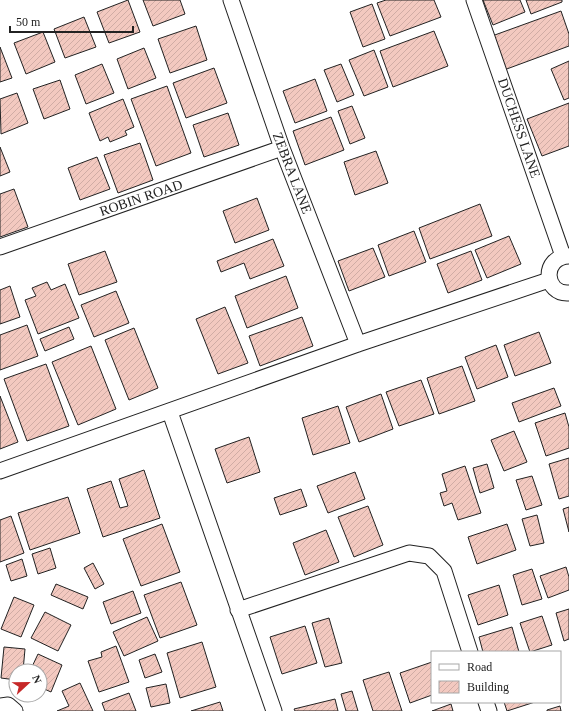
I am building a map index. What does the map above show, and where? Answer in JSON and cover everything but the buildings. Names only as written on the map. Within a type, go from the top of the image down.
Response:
[{"type":"street","name":"ZEBRA LANE","points":[[231,0],[282,148],[358,344]]},
{"type":"street","name":"DUCHESS LANE","points":[[474,0],[566,256]]},
{"type":"street","name":"ROBIN ROAD","points":[[0,247],[282,148]]},
{"type":"street","points":[[566,256],[554,261],[549,270],[549,280],[555,289],[564,294],[569,294]]},
{"type":"street","points":[[0,471],[170,412],[358,344],[549,280]]},
{"type":"street","points":[[170,412],[274,711]]},
{"type":"street","points":[[238,610],[409,553],[429,556],[444,571],[470,651]]},
{"type":"street","points":[[0,706],[8,705],[15,711]]}]
